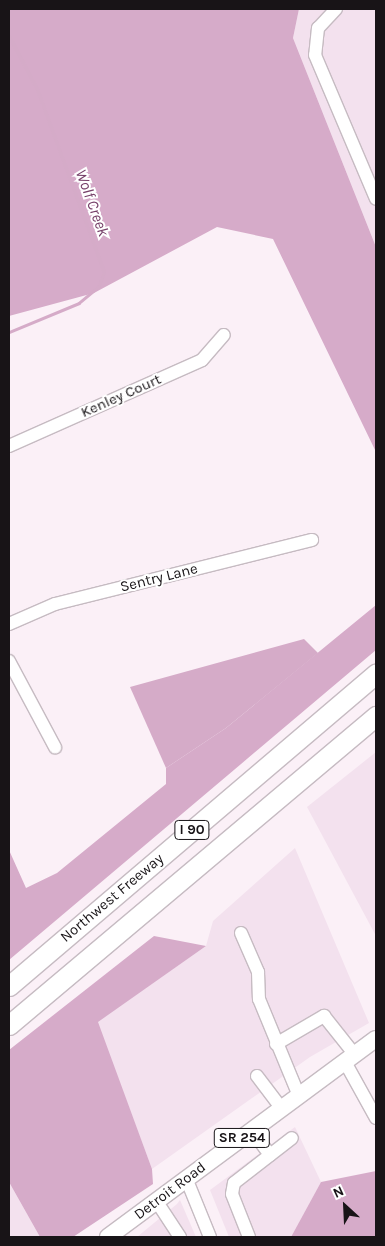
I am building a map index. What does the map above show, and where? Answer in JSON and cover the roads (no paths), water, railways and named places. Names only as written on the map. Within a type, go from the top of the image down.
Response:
[{"type":"highway","name":"Northwest Freeway","points":[[9,986],[376,674]]},
{"type":"highway","name":"Northwest Freeway","points":[[9,1025],[376,716]]},
{"type":"main road","name":"Detroit Road","points":[[108,1237],[376,1039]]},
{"type":"street","points":[[336,9],[318,28],[315,55],[376,199]]},
{"type":"street","name":"Kenley Court","points":[[9,446],[202,360],[224,335]]},
{"type":"street","name":"Sentry Lane","points":[[9,624],[55,604],[312,540]]},
{"type":"street","points":[[9,661],[54,747]]},
{"type":"street","points":[[241,933],[258,972],[259,1000],[299,1096]]},
{"type":"street","points":[[276,1044],[324,1016],[350,1058],[376,1118]]},
{"type":"street","points":[[258,1076],[282,1109]]},
{"type":"street","points":[[252,1131],[270,1155]]},
{"type":"street","points":[[249,1237],[232,1194],[234,1183],[292,1138]]},
{"type":"street","points":[[186,1178],[210,1237]]},
{"type":"street","points":[[157,1202],[180,1237]]},
{"type":"waterway","name":"Wolf Creek","points":[[9,36],[37,89],[104,272],[99,286],[79,303],[9,332]]}]
